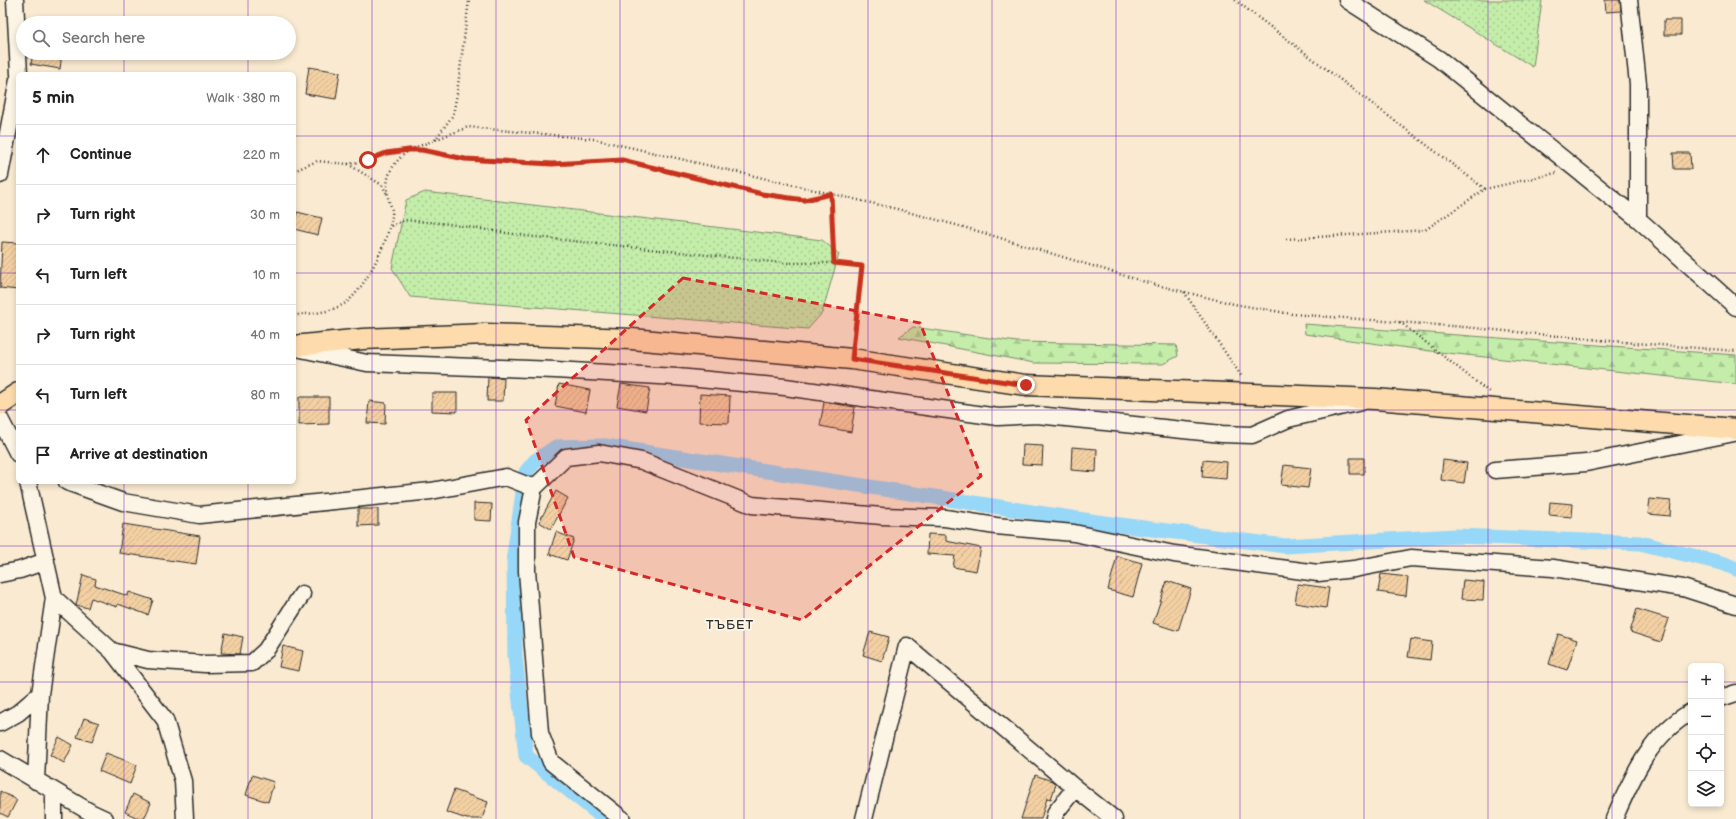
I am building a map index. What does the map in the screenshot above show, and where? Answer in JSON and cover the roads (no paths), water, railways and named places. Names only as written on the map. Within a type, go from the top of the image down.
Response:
[{"type":"main road","points":[[296,346],[362,339],[486,334],[632,340],[852,359],[1026,385],[1375,398],[1736,429]]},
{"type":"main road","points":[[0,406],[16,394]]},
{"type":"street","points":[[15,0],[16,18]]},
{"type":"street","points":[[1347,0],[1439,59],[1638,220],[1736,307]]},
{"type":"street","points":[[1629,0],[1638,84],[1638,220]]},
{"type":"street","points":[[18,60],[19,72]]},
{"type":"street","points":[[0,175],[16,91]]},
{"type":"street","points":[[296,346],[367,363],[555,370],[677,377],[785,386],[998,418],[1037,415],[1222,434],[1252,435],[1288,419],[1375,398]]},
{"type":"street","points":[[0,419],[16,450]]},
{"type":"street","points":[[1495,470],[1586,463],[1736,432]]},
{"type":"street","points":[[622,819],[551,762],[540,733],[527,571],[527,522],[534,488],[566,457],[599,453],[642,461],[752,505],[882,516],[945,518],[996,526],[1074,533],[1174,554],[1318,572],[1354,569],[1411,558],[1553,568],[1683,588],[1736,605]]},
{"type":"street","points":[[73,484],[123,502],[199,515],[431,491],[506,477],[534,488]]},
{"type":"street","points":[[28,484],[54,598],[40,694],[36,781]]},
{"type":"street","points":[[0,574],[20,570],[46,560]]},
{"type":"street","points":[[112,651],[148,660],[198,664],[252,662],[266,650],[302,594]]},
{"type":"street","points":[[54,598],[112,651],[164,720],[183,781],[186,819]]},
{"type":"street","points":[[864,819],[907,646],[1075,788],[1114,819]]},
{"type":"street","points":[[1724,697],[1736,693]]},
{"type":"street","points":[[0,723],[18,713],[40,694]]},
{"type":"street","points":[[1614,819],[1634,775],[1655,741],[1680,718],[1688,714]]},
{"type":"street","points":[[0,759],[90,812],[105,819]]},
{"type":"street","points":[[1054,819],[1056,812],[1075,788]]},
{"type":"street","points":[[54,791],[54,819]]},
{"type":"waterway","points":[[605,819],[526,756],[515,656],[514,555],[526,472],[535,461],[556,447],[605,446],[1097,522],[1285,546],[1456,536],[1640,543],[1725,564],[1736,569]]},
{"type":"district","name":"ТЪБЕТ","points":[[730,624]]}]
